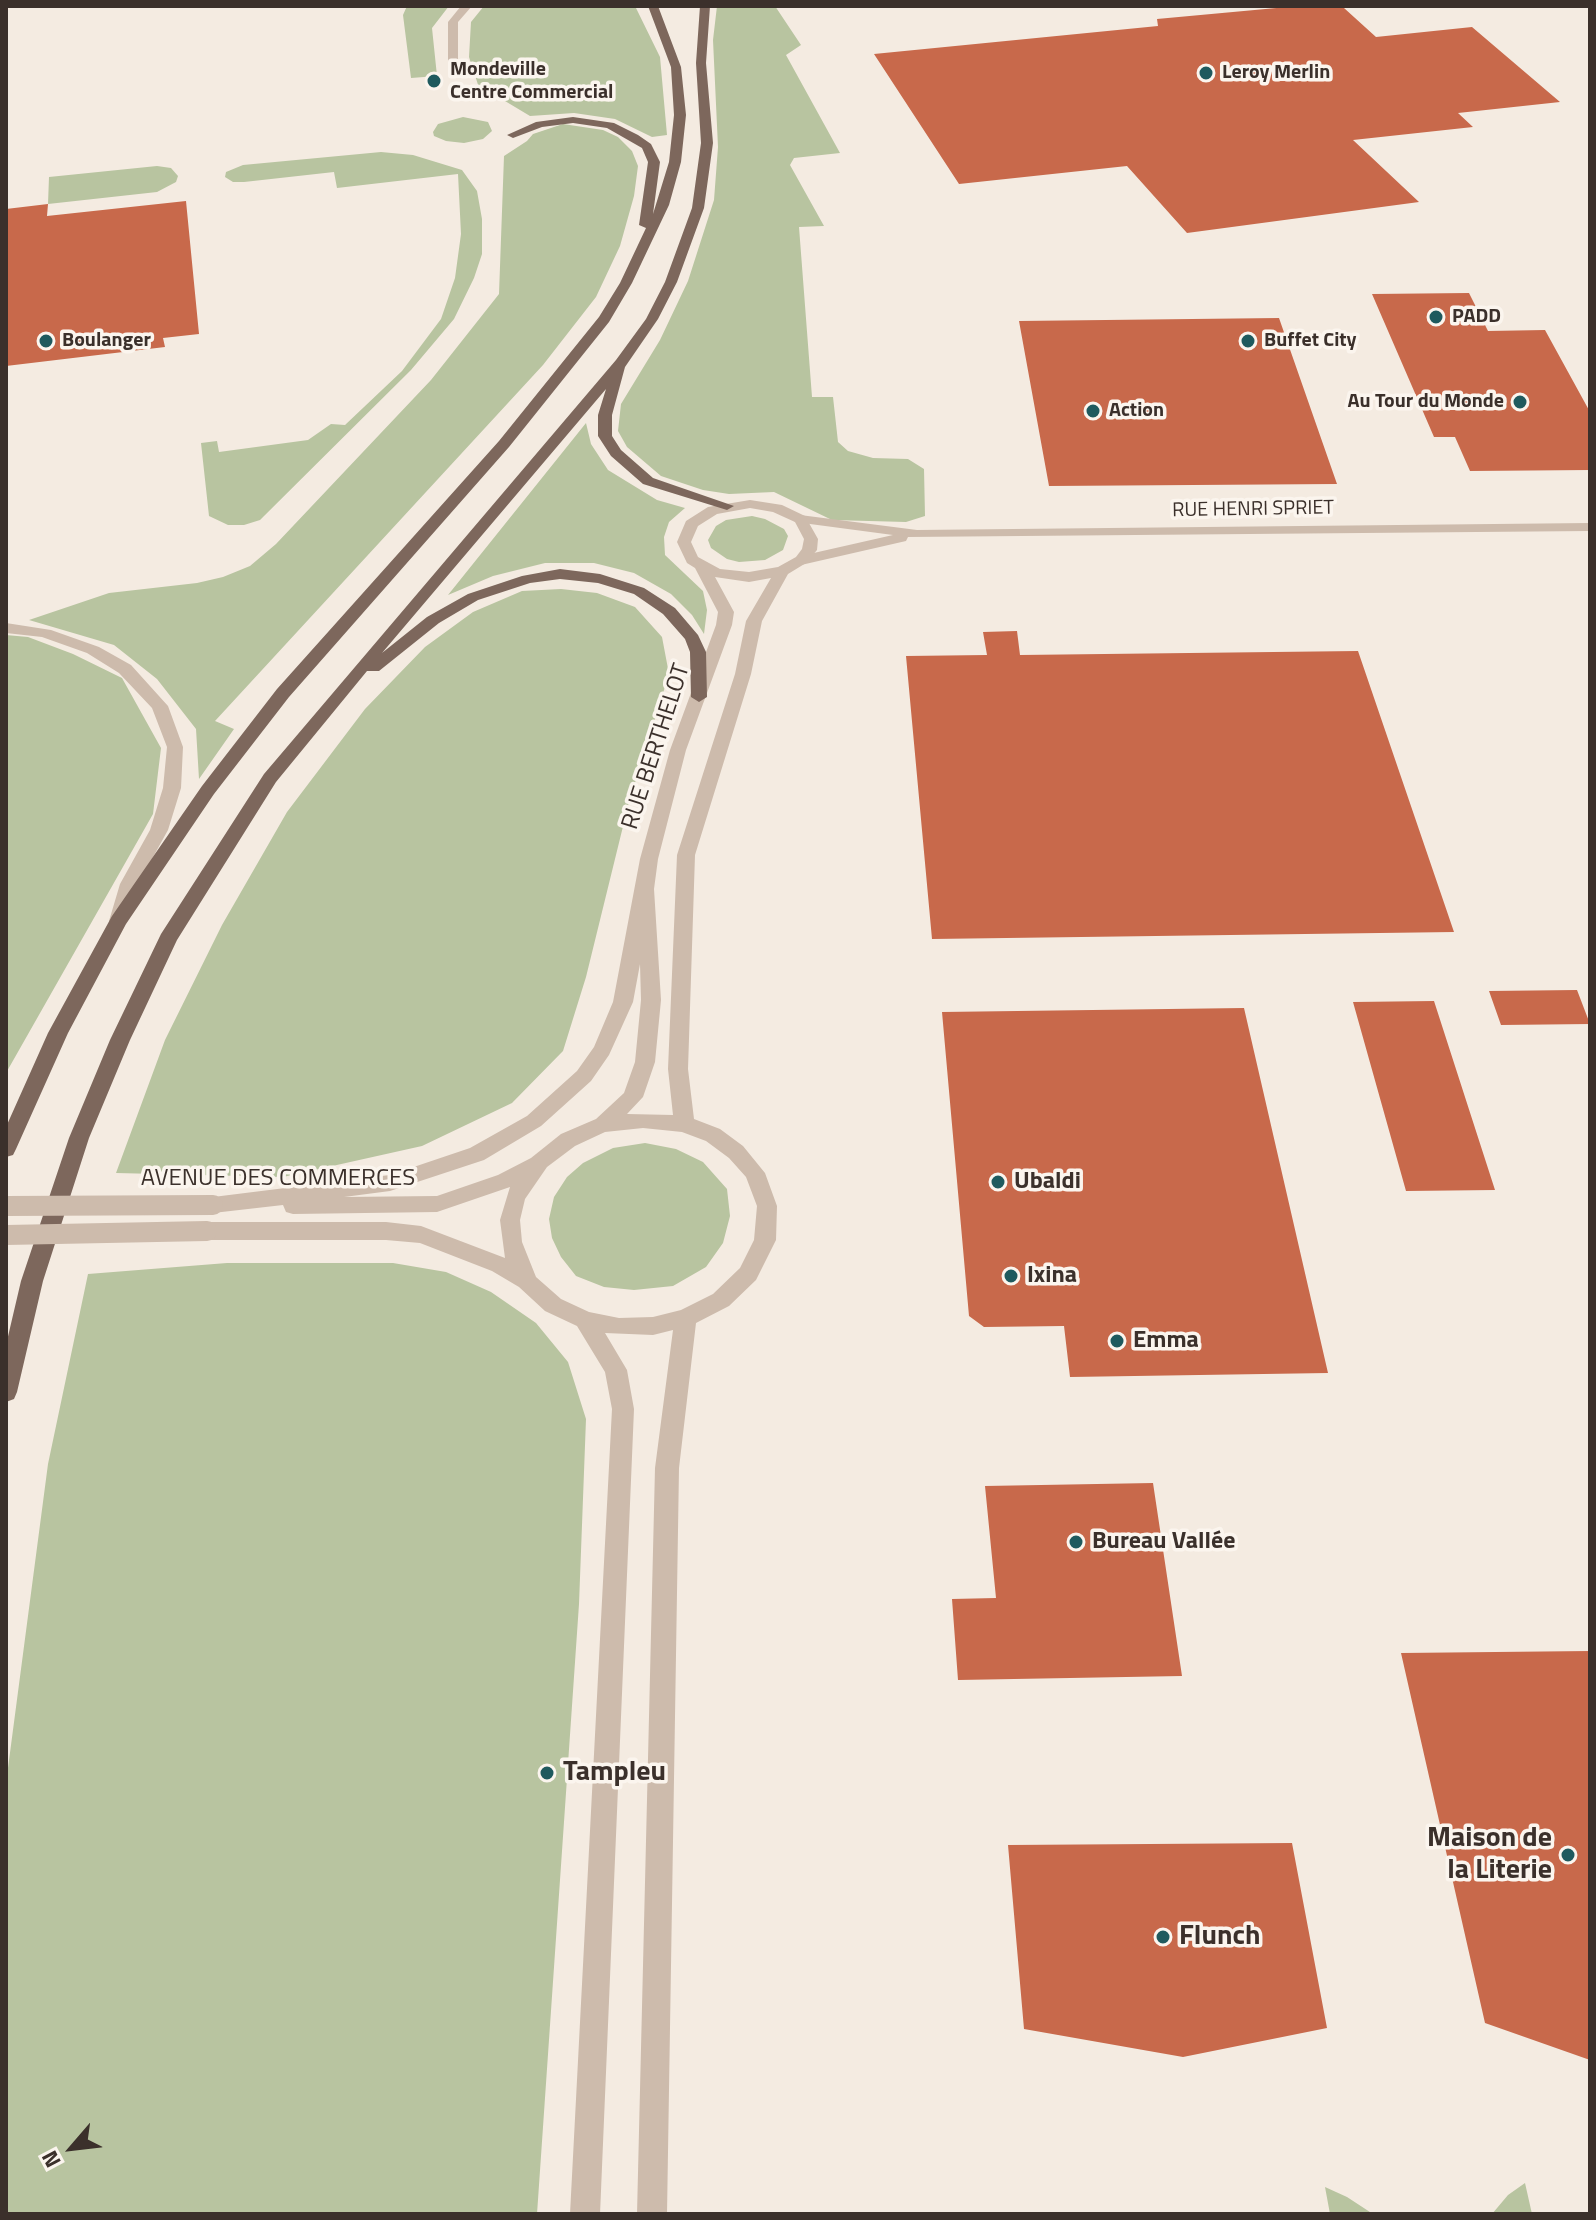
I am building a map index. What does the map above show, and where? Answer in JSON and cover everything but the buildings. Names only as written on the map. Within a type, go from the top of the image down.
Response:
[{"type":"main road","points":[[6,1149],[58,1033],[118,921],[208,790],[283,693],[504,444],[604,319],[663,205],[675,162],[680,115],[676,67],[653,6]]},
{"type":"main road","points":[[6,1392],[32,1281],[79,1138],[120,1040],[168,939],[270,778],[621,363],[652,319],[671,282],[698,208],[707,143],[701,63],[705,6]]},
{"type":"main road","points":[[513,135],[540,124],[594,121],[622,129],[647,146],[654,162],[648,214],[632,267]]},
{"type":"main road","points":[[621,363],[605,415],[605,436],[616,453],[648,481],[727,506]]},
{"type":"main road","points":[[322,713],[433,620],[473,597],[527,579],[560,574],[600,579],[639,591],[669,611],[692,638],[698,652],[699,697]]},
{"type":"street","points":[[453,64],[453,22],[467,6]]},
{"type":"street","points":[[762,505],[800,519],[917,534],[801,560],[766,576],[731,577],[702,567],[685,551],[685,532],[701,516],[727,506],[762,505]]},
{"type":"street","points":[[800,519],[811,539],[809,550],[801,560]]},
{"type":"street","name":"RUE HENRI SPRIET","points":[[917,534],[1590,527]]},
{"type":"street","name":"RUE BERTHELOT","points":[[602,1125],[633,1097],[645,1062],[651,1000],[645,889],[661,809],[678,750],[699,697],[726,612],[702,567]]},
{"type":"street","points":[[684,1124],[678,1069],[686,855],[743,674],[754,621],[782,571]]},
{"type":"street","points":[[6,628],[45,633],[93,650],[125,669],[160,706],[175,747],[172,788],[159,830],[129,884],[118,921]]},
{"type":"street","points":[[213,1205],[390,1183],[477,1154],[534,1121],[584,1076],[602,1050],[623,1002],[645,889]]},
{"type":"street","points":[[6,1235],[386,1231],[421,1235],[500,1265],[528,1283],[553,1305],[585,1320],[619,1327],[641,1327],[686,1318],[721,1300],[748,1274],[765,1240],[767,1206],[755,1173],[736,1152],[713,1135],[684,1124],[643,1120],[602,1125],[568,1140],[540,1161],[525,1179],[515,1199],[510,1220],[511,1242],[517,1263],[528,1283]]},
{"type":"street","name":"AVENUE DES COMMERCES","points":[[6,1206],[409,1207],[437,1204],[505,1181],[540,1161]]},
{"type":"street","points":[[652,2214],[667,1468],[686,1318]]},
{"type":"street","points":[[585,1320],[616,1370],[623,1409],[585,2214]]},
{"type":"green space","points":[[407,6],[449,6],[432,28],[437,76],[411,78],[403,15]]},
{"type":"green space","points":[[484,6],[636,8],[660,57],[667,135],[652,137],[615,119],[574,113],[530,116],[505,101],[482,97],[469,57],[471,22]]},
{"type":"green space","points":[[717,6],[775,6],[801,45],[786,55],[840,153],[794,158],[790,165],[824,226],[799,227],[812,397],[833,397],[838,442],[848,451],[873,458],[908,459],[924,469],[925,516],[906,522],[832,520],[774,492],[729,494],[703,490],[661,476],[627,447],[618,431],[621,404],[660,340],[688,281],[714,200],[718,147],[713,40]]},
{"type":"green space","points":[[463,117],[488,122],[492,131],[483,139],[464,143],[434,136],[438,124]]},
{"type":"green space","points":[[563,124],[603,130],[618,137],[632,151],[638,166],[634,196],[620,246],[596,297],[543,365],[215,721],[234,729],[199,779],[196,729],[157,679],[114,645],[29,620],[109,593],[223,577],[250,566],[276,544],[431,380],[499,294],[504,156],[533,134]]},
{"type":"green space","points":[[381,152],[413,155],[462,170],[477,191],[482,219],[482,254],[474,278],[454,319],[411,370],[260,520],[244,525],[228,525],[209,516],[201,443],[217,441],[219,452],[308,440],[331,424],[345,425],[402,371],[441,319],[455,278],[461,234],[458,174],[337,188],[334,172],[233,182],[225,177],[226,172],[243,165]]},
{"type":"green space","points":[[157,166],[171,168],[178,176],[176,182],[157,192],[48,204],[49,177]]},
{"type":"green space","points":[[586,423],[591,444],[608,470],[657,500],[685,508],[669,522],[664,537],[665,555],[703,591],[707,610],[704,634],[692,615],[671,594],[634,573],[594,563],[545,563],[493,576],[448,595]]},
{"type":"green space","points":[[752,516],[784,529],[788,536],[783,550],[765,560],[739,562],[727,559],[711,548],[708,540],[716,526],[726,520]]},
{"type":"green space","points":[[561,589],[597,593],[635,607],[662,637],[669,674],[629,802],[586,977],[563,1051],[512,1103],[422,1146],[283,1177],[116,1173],[165,1040],[222,925],[287,812],[365,709],[425,647],[473,612],[522,591]]},
{"type":"green space","points":[[6,635],[28,637],[73,654],[122,678],[161,748],[153,814],[6,1073]]},
{"type":"green space","points":[[645,1143],[676,1149],[703,1162],[727,1189],[730,1216],[723,1243],[706,1267],[673,1286],[634,1290],[604,1287],[576,1276],[561,1257],[552,1238],[549,1219],[554,1197],[567,1177],[583,1163],[613,1148]]},
{"type":"green space","points":[[227,1263],[393,1263],[446,1272],[491,1292],[536,1323],[568,1362],[586,1419],[579,1604],[537,2214],[6,2214],[6,1783],[48,1464],[88,1274]]},
{"type":"green space","points":[[1525,2183],[1532,2214],[1492,2214],[1508,2195]]},
{"type":"green space","points":[[1325,2187],[1347,2197],[1373,2214],[1330,2214]]},
{"type":"place","name":"Leroy Merlin","points":[[1206,73]]},
{"type":"place","name":"Mondeville Centre Commercial","points":[[434,81]]},
{"type":"place","name":"PADD","points":[[1436,317]]},
{"type":"place","name":"Boulanger","points":[[46,341]]},
{"type":"place","name":"Buffet City","points":[[1248,341]]},
{"type":"place","name":"Au Tour du Monde","points":[[1520,402]]},
{"type":"place","name":"Action","points":[[1093,411]]},
{"type":"place","name":"Ubaldi","points":[[998,1182]]},
{"type":"place","name":"Ixina","points":[[1011,1276]]},
{"type":"place","name":"Emma","points":[[1117,1341]]},
{"type":"place","name":"Bureau Vallée","points":[[1076,1542]]},
{"type":"place","name":"Tampleu","points":[[547,1773]]},
{"type":"place","name":"Maison de la Literie","points":[[1568,1855]]},
{"type":"place","name":"Flunch","points":[[1163,1937]]}]
